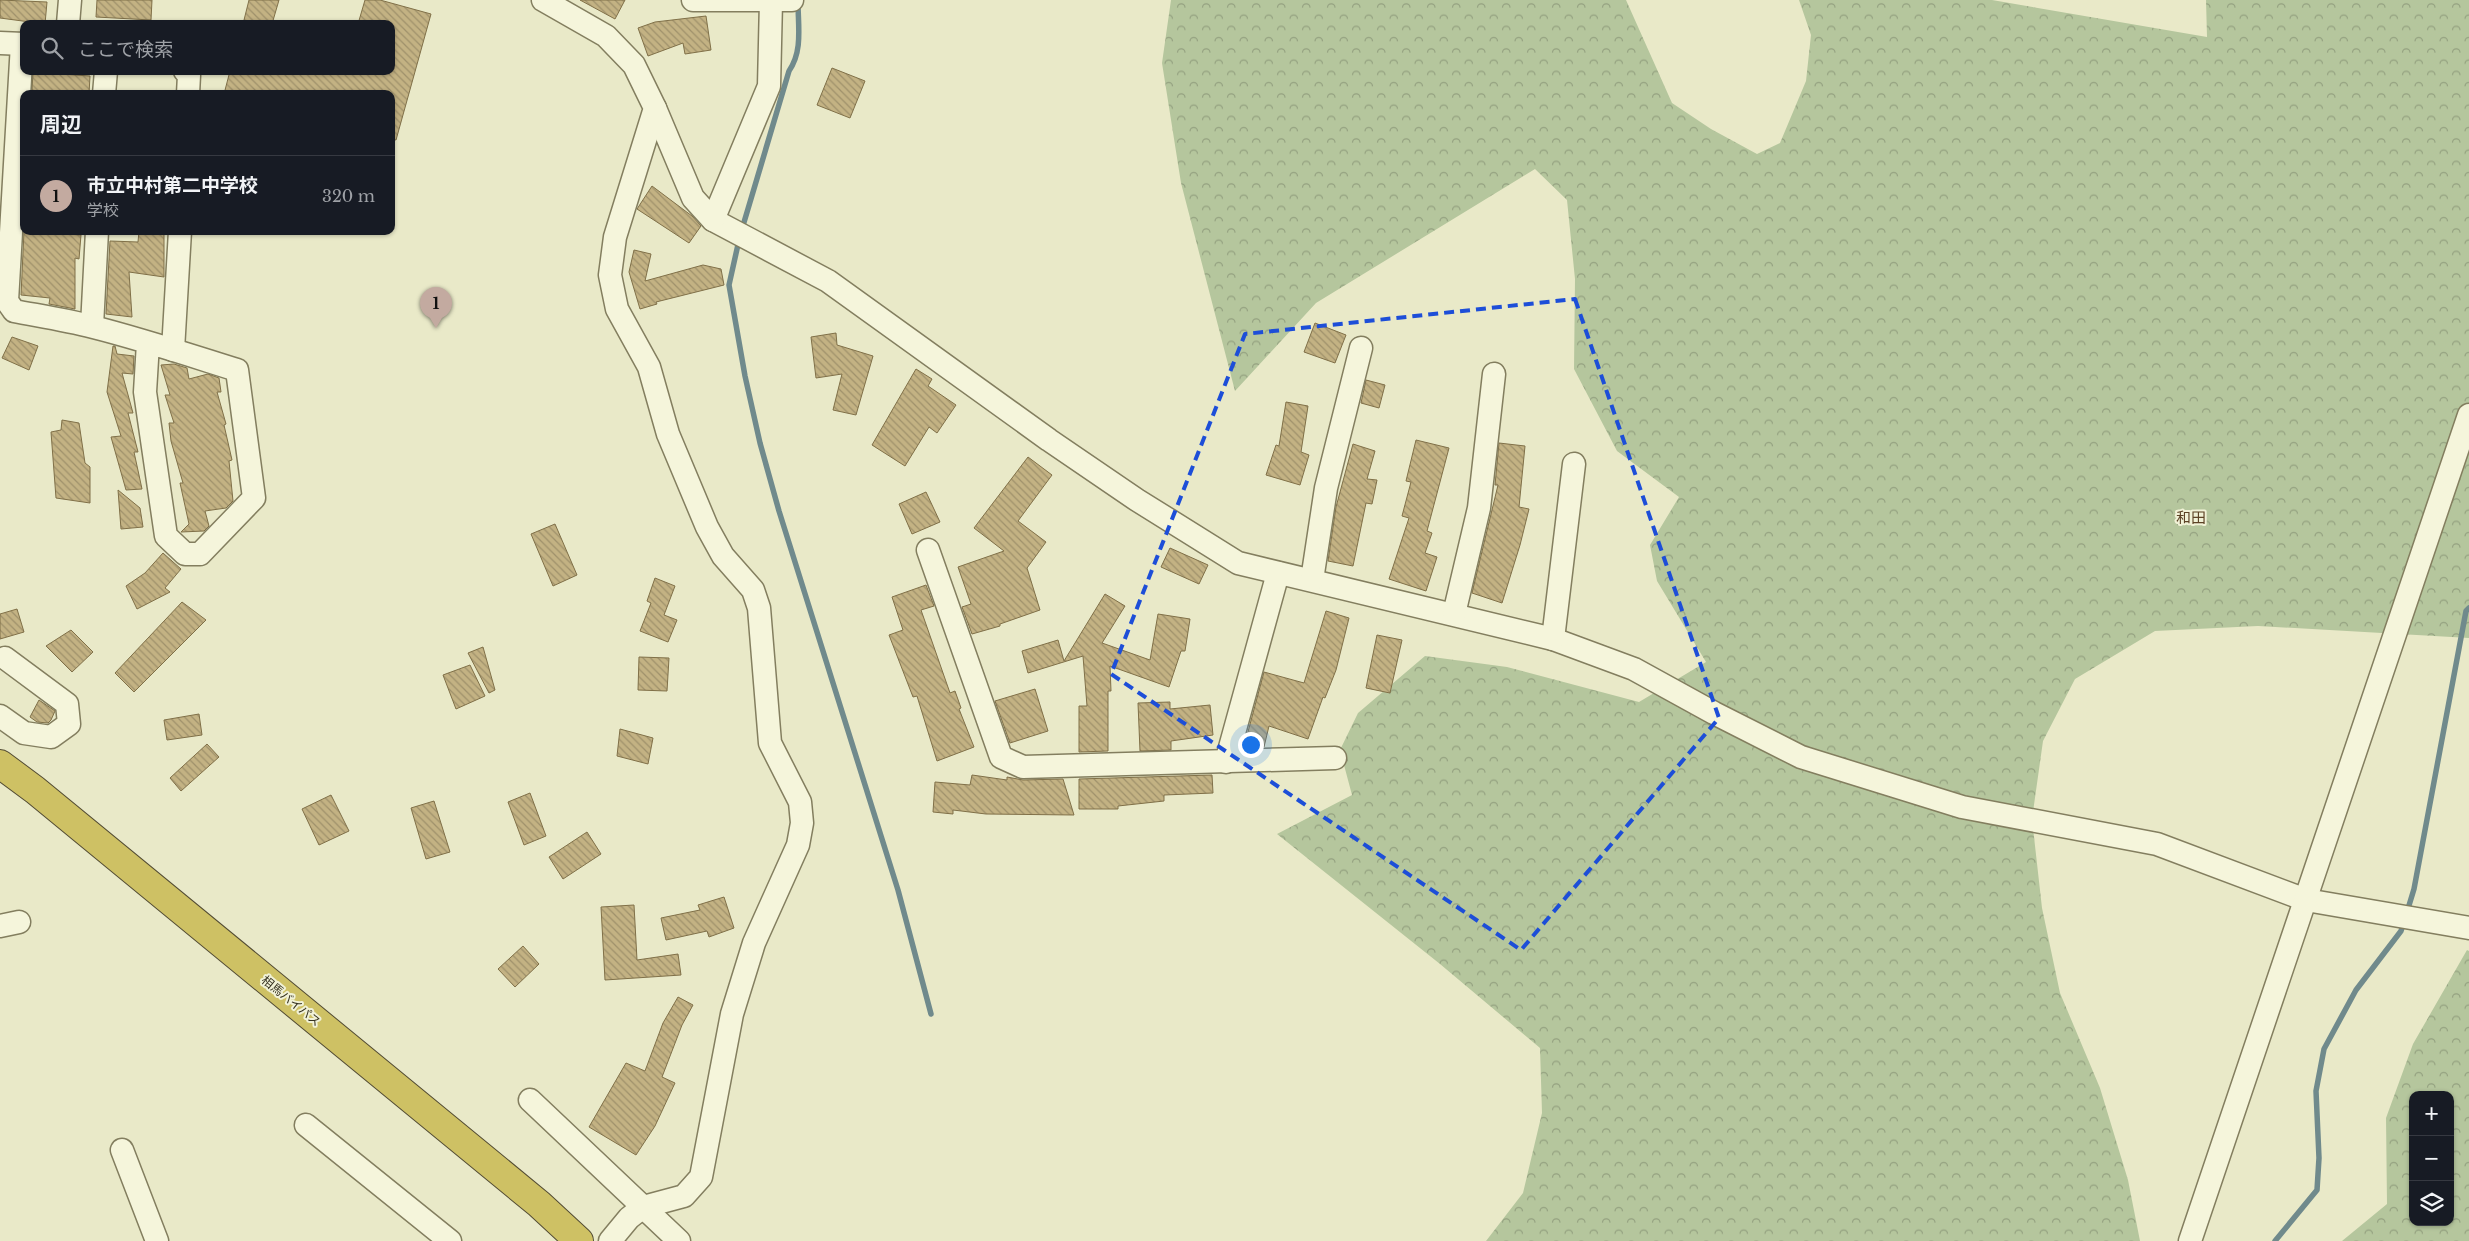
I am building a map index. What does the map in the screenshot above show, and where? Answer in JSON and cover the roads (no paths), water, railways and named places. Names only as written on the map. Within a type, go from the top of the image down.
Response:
[{"type":"highway","name":"相馬バイパス","points":[[0,764],[42,796],[539,1204],[580,1241]]},
{"type":"street","points":[[68,20],[70,0]]},
{"type":"street","points":[[543,0],[606,36],[634,65],[693,198],[713,220],[828,281],[1057,445],[1138,500],[1238,563],[1553,639],[1634,669],[1714,713],[1801,757],[1962,806],[2157,844],[2306,900],[2469,928]]},
{"type":"street","points":[[693,0],[782,0],[769,86],[713,220]]},
{"type":"street","points":[[0,43],[20,44]]},
{"type":"street","points":[[20,90],[21,75]]},
{"type":"street","points":[[104,90],[106,75]]},
{"type":"street","points":[[188,90],[189,75]]},
{"type":"street","points":[[20,92],[7,301],[14,311],[92,326],[148,342],[237,370],[254,498],[200,554],[185,554],[166,536],[145,392],[148,342]]},
{"type":"street","points":[[610,1241],[636,1212],[684,1196],[701,1177],[732,1014],[754,943],[798,845],[802,823],[800,802],[770,743],[760,608],[753,590],[723,556],[706,527],[668,434],[649,367],[617,309],[610,274],[615,237],[654,108]]},
{"type":"street","points":[[92,326],[97,235]]},
{"type":"street","points":[[173,350],[180,235]]},
{"type":"street","points":[[1312,580],[1326,488],[1361,348]]},
{"type":"street","points":[[1454,614],[1479,508],[1494,374]]},
{"type":"street","points":[[2190,1241],[2469,415]]},
{"type":"street","points":[[1553,639],[1574,464]]},
{"type":"street","points":[[928,550],[1001,757],[1023,766],[1335,758]]},
{"type":"street","points":[[1226,762],[1278,573]]},
{"type":"street","points":[[0,716],[24,733],[51,737],[69,724],[67,704],[5,658]]},
{"type":"street","points":[[530,1100],[636,1212],[679,1241]]},
{"type":"street","points":[[306,1125],[450,1241]]},
{"type":"street","points":[[122,1150],[157,1241]]},
{"type":"waterway","points":[[742,229],[789,71],[798,47],[798,2]]},
{"type":"waterway","points":[[739,240],[729,285],[745,376],[760,443],[779,511],[898,890],[931,1014]]},
{"type":"waterway","points":[[2407,912],[2414,889],[2466,611],[2469,608]]},
{"type":"waterway","points":[[2275,1241],[2317,1190],[2319,1158],[2316,1091],[2324,1049],[2356,990],[2401,931],[2404,921]]},
{"type":"place","name":"市立中村第二中学校","points":[[436,328]]},
{"type":"district","name":"和田","points":[[2191,518]]}]
